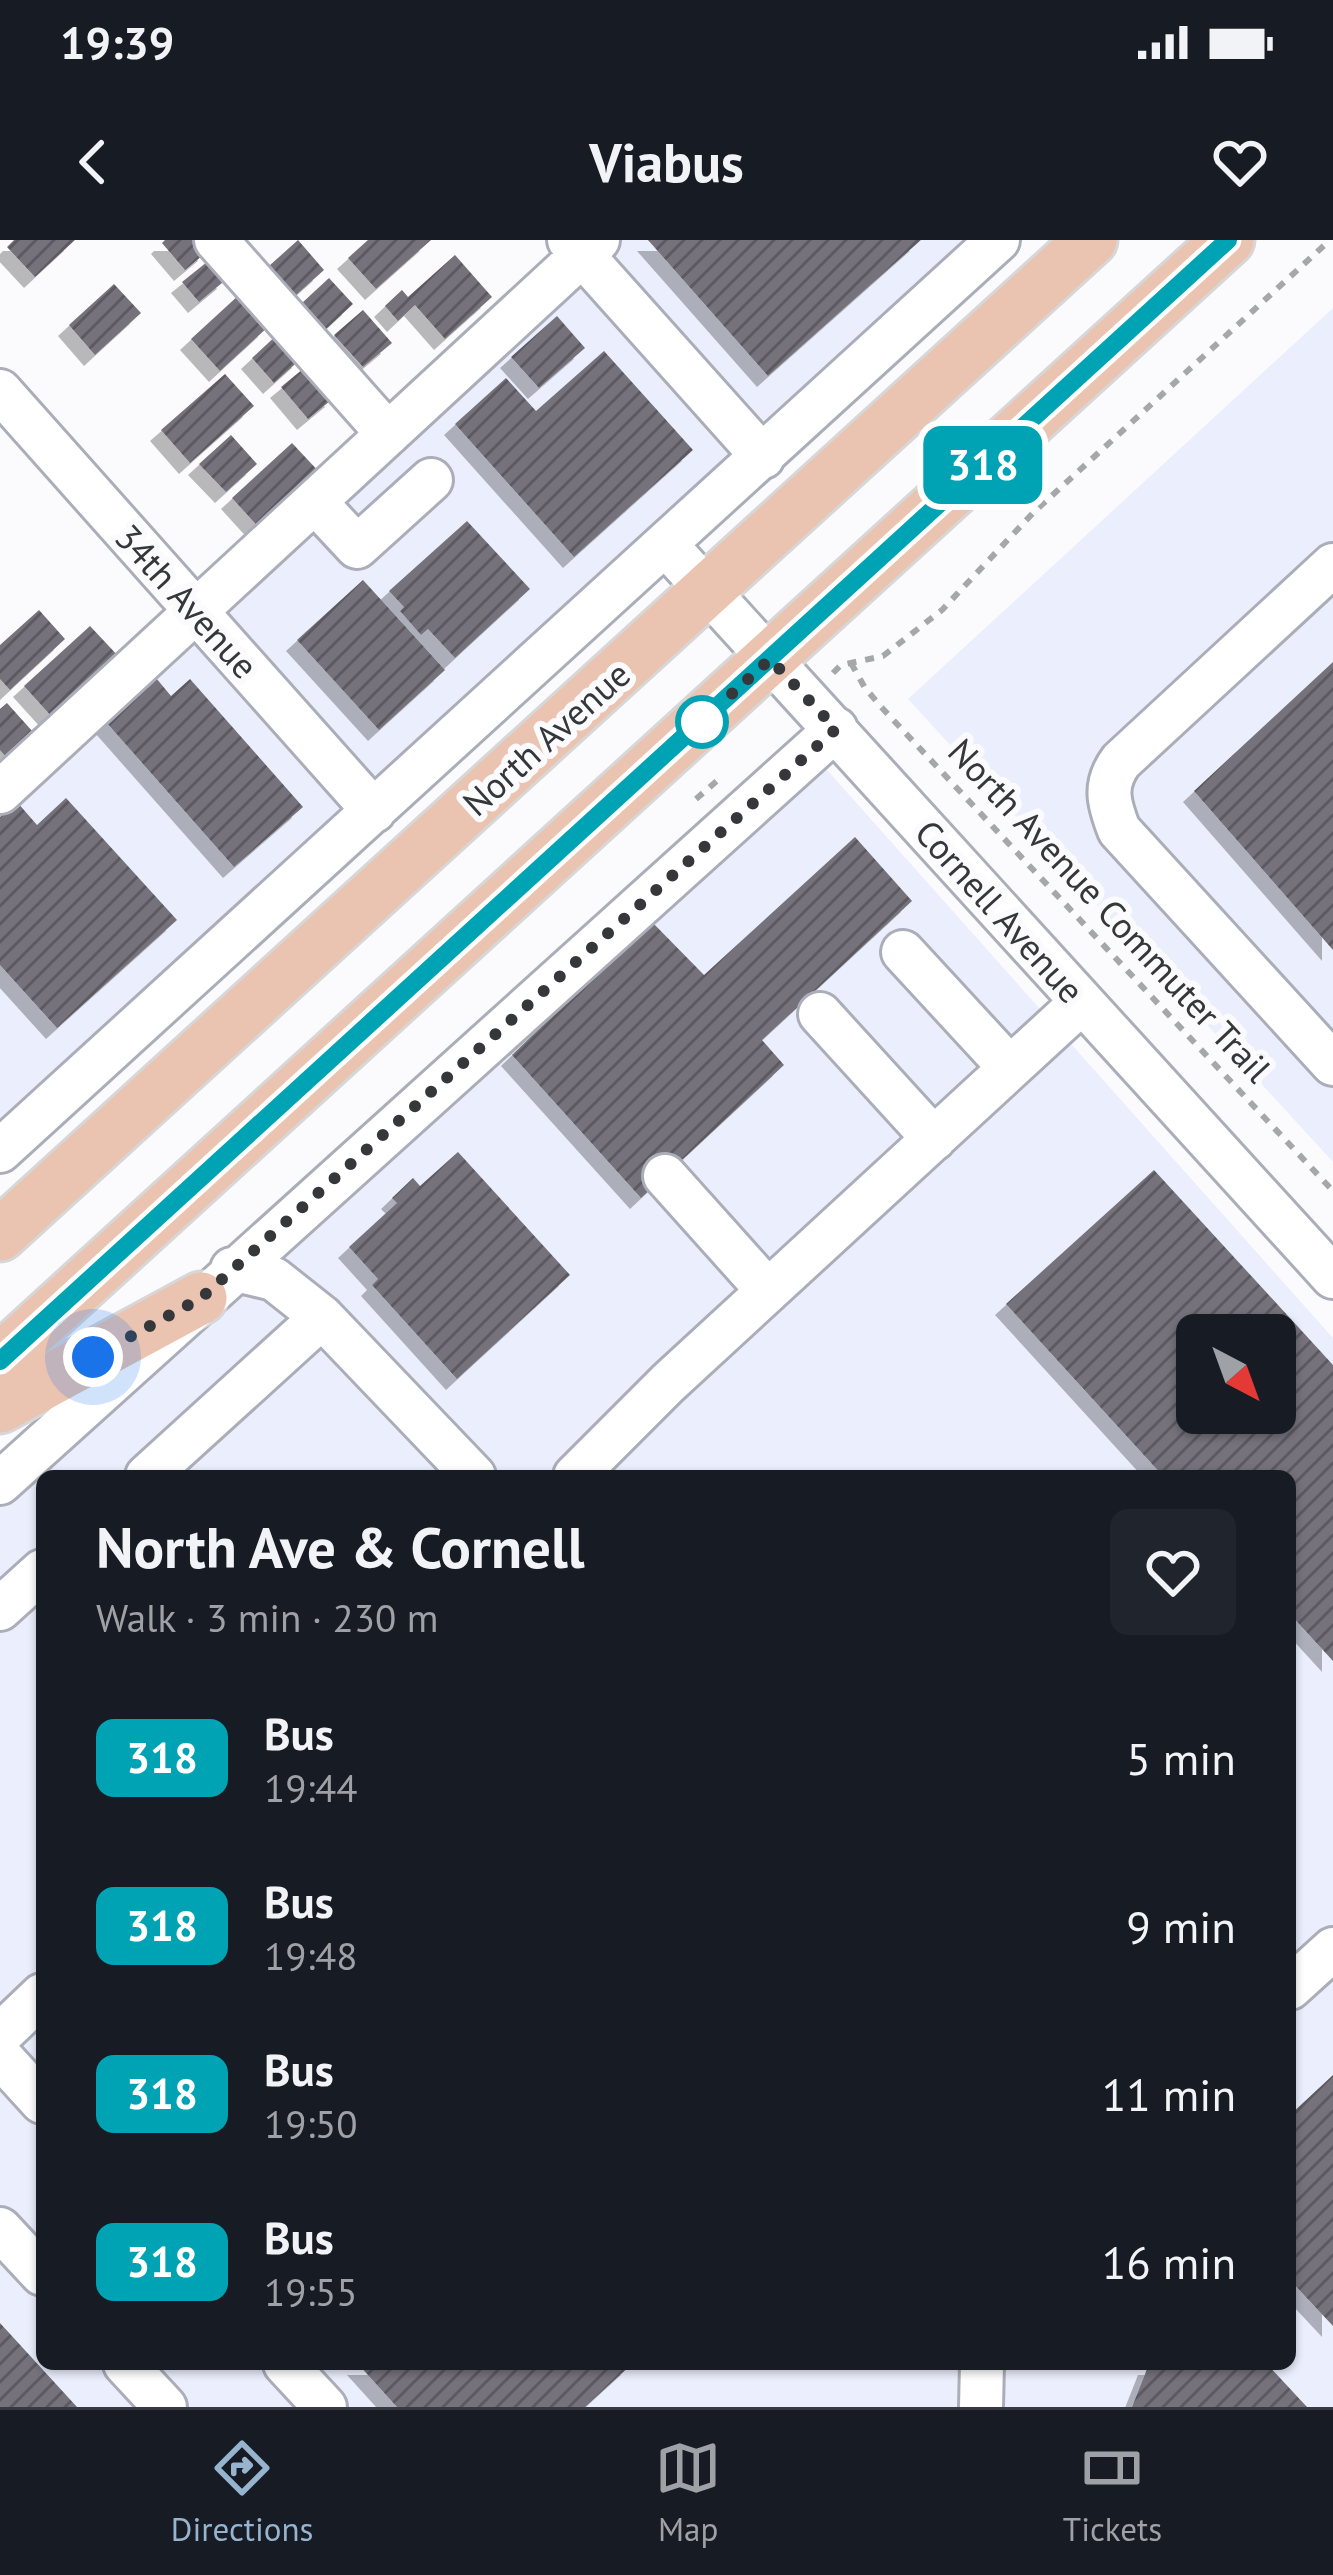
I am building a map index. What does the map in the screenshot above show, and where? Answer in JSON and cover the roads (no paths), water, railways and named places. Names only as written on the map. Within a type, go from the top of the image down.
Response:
[{"type":"main road","name":"North Avenue","points":[[0,1235],[1091,240]]},
{"type":"main road","points":[[0,1360],[1228,240]]},
{"type":"main road","points":[[0,1178],[22,1179],[94,1149]]},
{"type":"main road","points":[[0,1407],[217,1284]]},
{"type":"street","points":[[216,240],[388,434]]},
{"type":"street","name":"North Avenue","points":[[0,1151],[998,240]]},
{"type":"street","points":[[0,792],[316,502],[583,245],[763,457]]},
{"type":"street","name":"34th Avenue","points":[[0,391],[374,812]]},
{"type":"street","points":[[316,502],[357,547],[431,480]]},
{"type":"street","name":"Cornell Avenue","points":[[666,545],[1333,1277]]},
{"type":"street","points":[[1333,565],[1121,761],[1111,775],[1108,801],[1119,830],[1333,1064]]},
{"type":"street","points":[[0,1483],[836,729]]},
{"type":"street","points":[[902,952],[1010,1068]]},
{"type":"street","points":[[581,1470],[1082,1002]]},
{"type":"street","points":[[820,1014],[934,1138]]},
{"type":"street","points":[[665,1176],[768,1291]]},
{"type":"street","points":[[217,1284],[274,1279],[322,1316],[468,1470]]},
{"type":"street","points":[[154,1470],[322,1316]]},
{"type":"street","points":[[3,1602],[36,1576]]},
{"type":"street","points":[[1296,1983],[1333,1949]]},
{"type":"street","points":[[0,2035],[36,2001]]},
{"type":"street","points":[[0,2056],[36,2095]]},
{"type":"street","points":[[0,2229],[36,2268]]},
{"type":"street","points":[[131,2370],[165,2407]]},
{"type":"street","points":[[291,2370],[325,2407]]},
{"type":"street","points":[[980,2407],[982,2370]]}]
